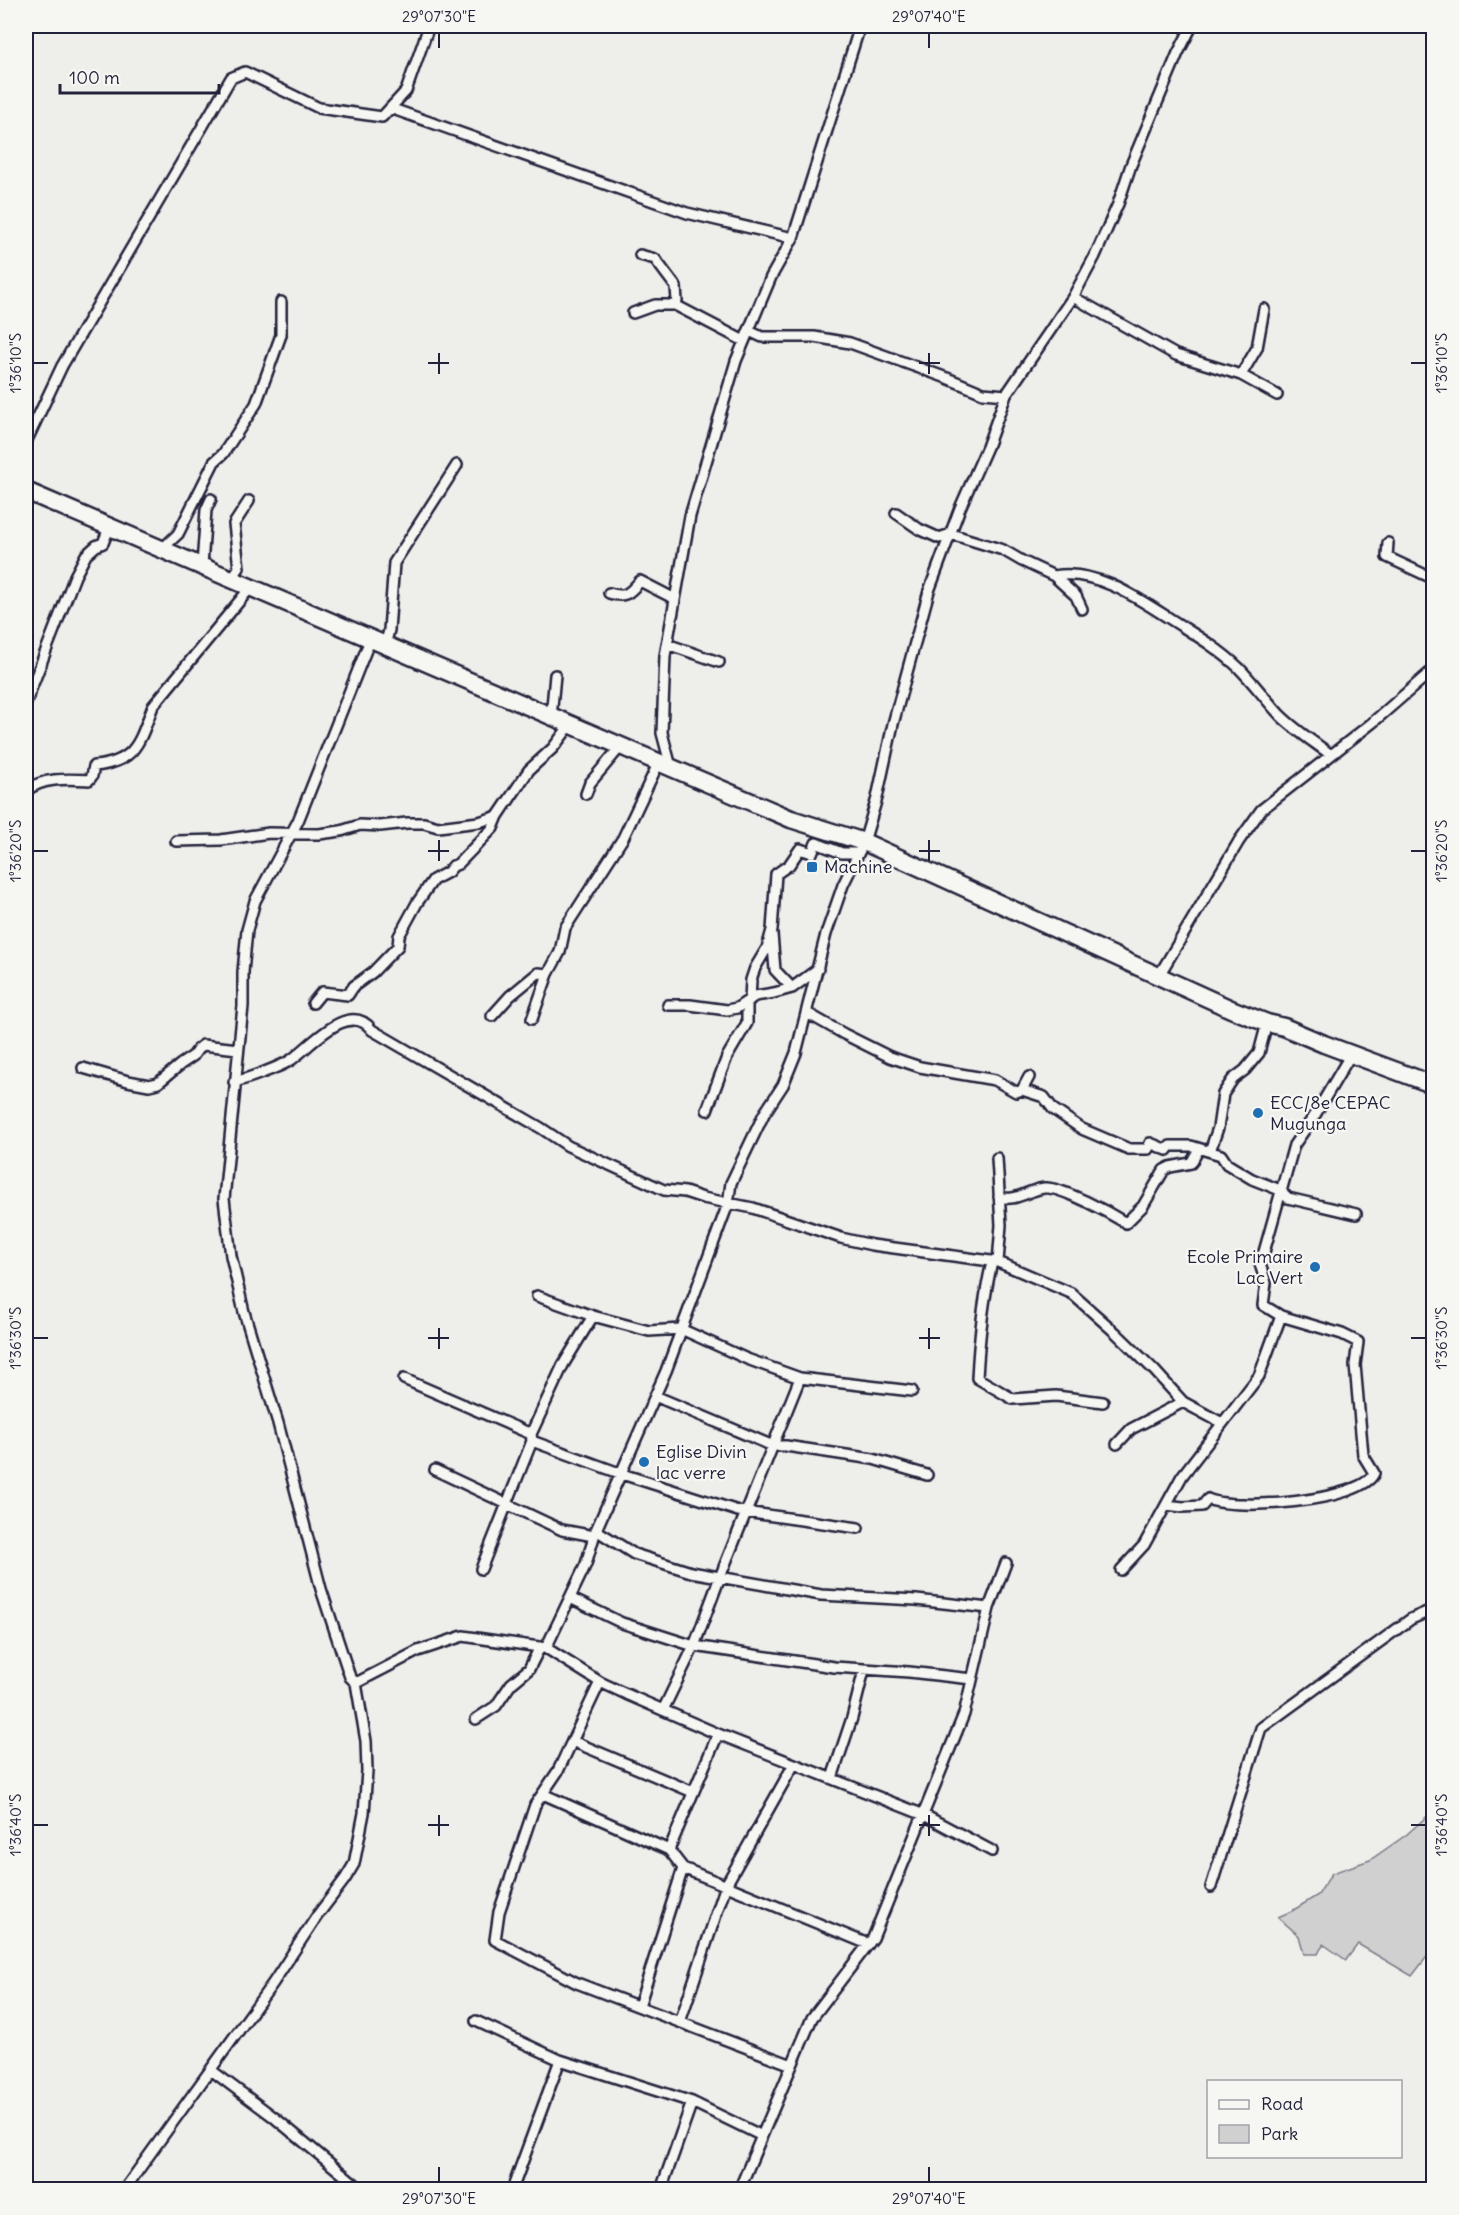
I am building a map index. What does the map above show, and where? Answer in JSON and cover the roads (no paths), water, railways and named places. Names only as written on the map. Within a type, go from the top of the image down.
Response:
[{"type":"highway","points":[[27,496],[163,548],[377,643],[861,847],[1267,1023],[1284,1027],[1434,1085]]},
{"type":"street","points":[[26,442],[62,366],[231,78],[245,72],[319,108],[382,117],[406,91],[429,26]]},
{"type":"street","points":[[532,1019],[548,974],[560,952],[565,928],[623,838],[665,765],[662,733],[667,644],[690,516],[736,360],[771,277],[793,238],[860,26]]},
{"type":"street","points":[[476,1719],[496,1706],[511,1684],[529,1669],[543,1648],[586,1564],[595,1533],[666,1371],[728,1204],[731,1183],[764,1114],[783,1085],[807,1013],[830,924],[843,885],[861,847],[929,591],[951,534],[1006,395],[1073,297],[1111,222],[1131,165],[1192,26]]},
{"type":"street","points":[[390,108],[687,213],[793,238]]},
{"type":"street","points":[[640,255],[655,260],[676,287],[678,293],[675,304]]},
{"type":"street","points":[[1073,297],[1176,355],[1241,375],[1277,395]]},
{"type":"street","points":[[163,548],[178,534],[214,462],[223,454],[256,404],[281,335],[281,302]]},
{"type":"street","points":[[633,313],[655,305],[675,304],[744,341]]},
{"type":"street","points":[[1241,375],[1257,348],[1264,309]]},
{"type":"street","points":[[750,331],[762,337],[814,337],[850,343],[982,393],[1006,395]]},
{"type":"street","points":[[129,2188],[345,1879],[354,1864],[364,1813],[367,1771],[366,1741],[356,1683],[350,1677],[321,1589],[278,1423],[244,1312],[231,1256],[224,1199],[243,1006],[247,930],[255,901],[291,834],[377,643],[389,630],[393,563],[457,465]]},
{"type":"street","points":[[202,566],[206,510],[211,499]]},
{"type":"street","points":[[232,578],[239,568],[234,524],[249,501]]},
{"type":"street","points":[[896,513],[931,536],[939,538],[951,534],[1003,550],[1054,576],[1076,596],[1082,609]]},
{"type":"street","points":[[26,702],[75,576],[86,555],[103,543],[110,526]]},
{"type":"street","points":[[1388,543],[1387,556],[1434,579]]},
{"type":"street","points":[[1054,576],[1069,573],[1089,577],[1119,589],[1140,599],[1206,640],[1236,666],[1281,716],[1331,755]]},
{"type":"street","points":[[609,593],[622,597],[640,580],[675,599]]},
{"type":"street","points":[[26,791],[32,786],[57,779],[89,780],[93,766],[111,765],[129,756],[146,725],[153,706],[251,587]]},
{"type":"street","points":[[667,644],[719,662]]},
{"type":"street","points":[[1158,977],[1239,841],[1261,810],[1372,723],[1434,669]]},
{"type":"street","points":[[551,717],[555,675]]},
{"type":"street","points":[[313,1003],[322,992],[348,995],[354,986],[373,972],[398,945],[399,936],[425,890],[433,880],[459,864],[493,828],[498,816],[529,770],[553,748],[571,724]]},
{"type":"street","points":[[586,794],[590,783],[621,746]]},
{"type":"street","points":[[176,841],[221,840],[269,833],[319,834],[360,825],[424,823],[438,827],[479,822],[498,816]]},
{"type":"street","points":[[707,1110],[727,1057],[747,1023],[751,980],[767,948],[771,932],[776,874],[789,866],[800,849],[812,853],[816,843],[842,853],[861,847]]},
{"type":"street","points":[[771,932],[774,943],[773,965],[792,988]]},
{"type":"street","points":[[668,1005],[690,1005],[727,1010],[737,1008],[755,996],[792,988],[818,969]]},
{"type":"street","points":[[492,1016],[510,996],[538,973],[548,974]]},
{"type":"street","points":[[807,1013],[844,1034],[904,1062],[920,1067],[995,1080],[1016,1092],[1030,1091],[1044,1097],[1053,1109],[1082,1129],[1129,1149],[1148,1149],[1150,1143],[1167,1150],[1170,1146],[1191,1146],[1210,1151],[1221,1155],[1227,1164],[1252,1179],[1280,1190],[1288,1198],[1356,1214]]},
{"type":"street","points":[[234,1082],[249,1079],[289,1062],[341,1021],[357,1019],[366,1022],[372,1030],[542,1128],[568,1146],[664,1190],[685,1192],[728,1204],[753,1208],[841,1238],[872,1245],[995,1262],[1071,1293],[1154,1370],[1183,1402],[1222,1423]]},
{"type":"street","points":[[1210,1151],[1218,1128],[1223,1095],[1233,1079],[1245,1070],[1259,1053],[1267,1023]]},
{"type":"street","points":[[82,1068],[128,1082],[149,1085],[158,1083],[193,1056],[203,1045],[238,1049]]},
{"type":"street","points":[[1166,1504],[1183,1507],[1202,1506],[1208,1499],[1218,1504],[1294,1502],[1354,1488],[1373,1477],[1371,1465],[1363,1455],[1355,1365],[1358,1342],[1342,1334],[1281,1316],[1263,1305],[1266,1283],[1259,1261],[1264,1252],[1293,1145],[1315,1115],[1351,1054]]},
{"type":"street","points":[[1022,1090],[1029,1077]]},
{"type":"street","points":[[999,1197],[1009,1200],[1044,1188],[1057,1189],[1112,1214],[1126,1223],[1143,1206],[1164,1170],[1191,1163],[1199,1149]]},
{"type":"street","points":[[997,1158],[1001,1225],[995,1262],[984,1295],[977,1377],[1013,1400],[1056,1396],[1103,1402]]},
{"type":"street","points":[[537,1296],[592,1316],[649,1331],[681,1329],[747,1359],[800,1378],[912,1391]]},
{"type":"street","points":[[481,1569],[531,1437],[563,1365],[592,1316]]},
{"type":"street","points":[[1121,1570],[1144,1545],[1182,1476],[1259,1376],[1281,1316]]},
{"type":"street","points":[[663,1710],[694,1647],[800,1378]]},
{"type":"street","points":[[404,1379],[531,1437],[622,1474],[747,1513],[858,1528]]},
{"type":"street","points":[[655,1396],[773,1446],[873,1459],[927,1475]]},
{"type":"street","points":[[1117,1444],[1131,1430],[1183,1402]]},
{"type":"street","points":[[435,1470],[562,1530],[595,1533],[634,1554],[691,1572],[821,1595],[916,1600],[989,1608]]},
{"type":"street","points":[[740,2190],[812,2018],[873,1938],[964,1714],[989,1608],[1006,1563]]},
{"type":"street","points":[[570,1598],[622,1623],[694,1647],[864,1670],[972,1679]]},
{"type":"street","points":[[1211,1887],[1261,1728],[1411,1619],[1434,1609]]},
{"type":"street","points":[[356,1683],[418,1651],[464,1636],[543,1648],[600,1682],[717,1734],[924,1815],[992,1851]]},
{"type":"street","points":[[832,1778],[852,1718],[864,1670]]},
{"type":"street","points":[[600,1682],[558,1771],[536,1805],[499,1912],[495,1940],[578,1983],[792,2065]]},
{"type":"street","points":[[669,1850],[717,1734]]},
{"type":"street","points":[[572,1741],[693,1792]]},
{"type":"street","points":[[680,2022],[726,1885],[794,1764]]},
{"type":"street","points":[[543,1794],[669,1850],[683,1868],[868,1944]]},
{"type":"street","points":[[639,2006],[683,1868]]},
{"type":"street","points":[[476,2021],[560,2060],[692,2102],[762,2136]]},
{"type":"street","points":[[512,2190],[560,2060]]},
{"type":"street","points":[[211,2070],[275,2118],[362,2190]]},
{"type":"street","points":[[663,2184],[692,2102]]},
{"type":"place","name":"Machine","points":[[812,867]]},
{"type":"place","name":"ECC/8e CEPAC Mugunga","points":[[1258,1113]]},
{"type":"place","name":"Ecole Primaire Lac Vert","points":[[1315,1267]]},
{"type":"place","name":"Eglise Divin lac verre","points":[[644,1462]]}]
